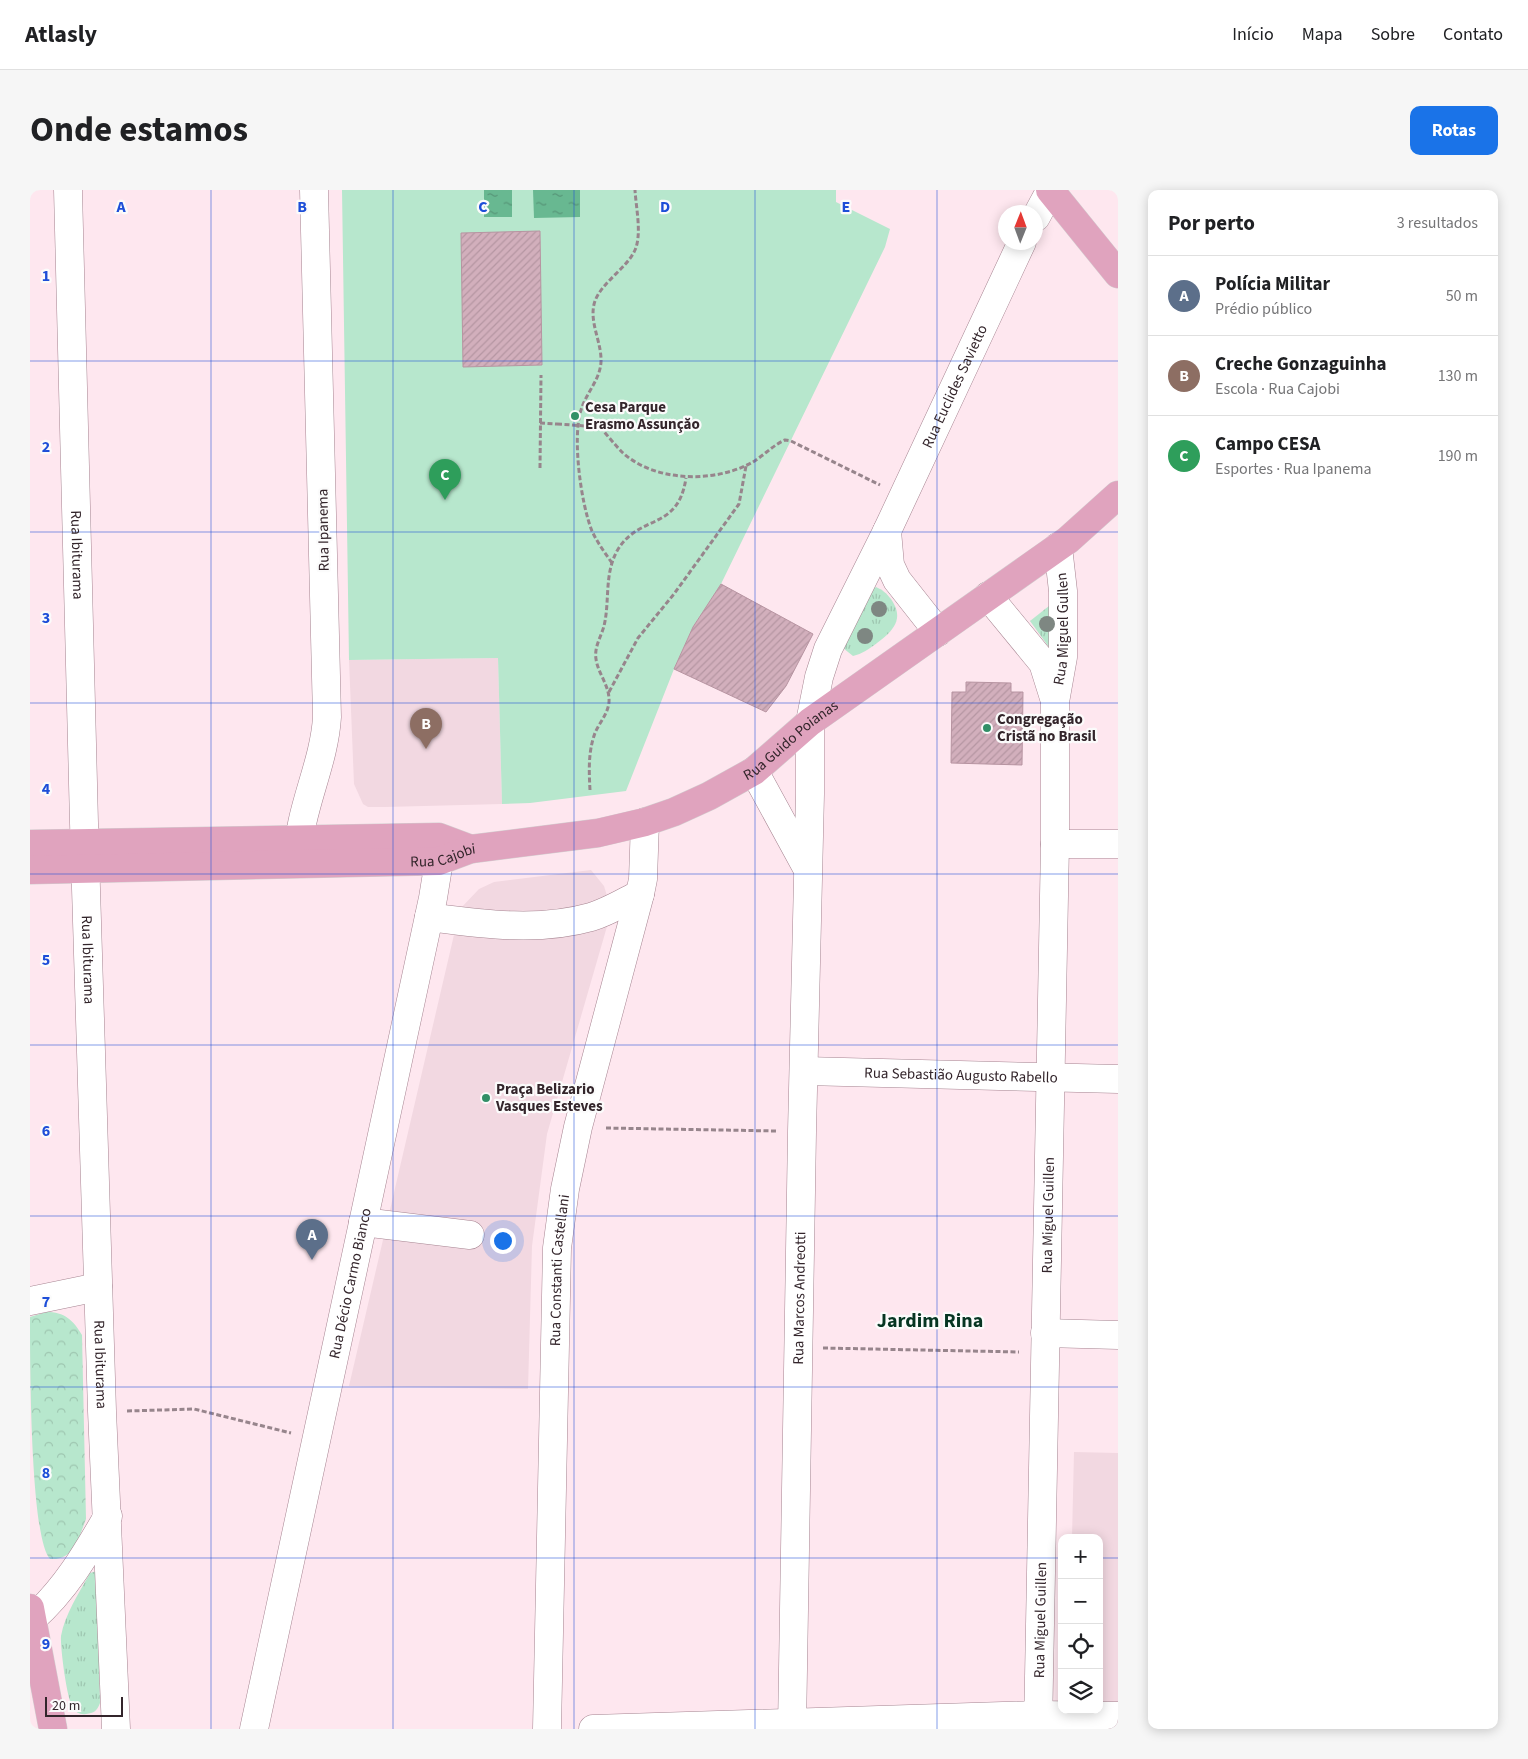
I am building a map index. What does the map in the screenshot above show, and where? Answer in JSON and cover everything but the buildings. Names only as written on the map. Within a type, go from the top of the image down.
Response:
[{"type":"main road","points":[[1050,190],[1118,274]]},
{"type":"main road","name":"Rua Guido Poianas","points":[[471,849],[598,833],[645,822],[701,800],[754,771],[810,722],[1063,543],[1118,494]]},
{"type":"main road","name":"Rua Guido Poianas","points":[[1063,543],[1118,514]]},
{"type":"main road","name":"Rua Cajobi","points":[[30,844],[85,856]]},
{"type":"main road","name":"Rua Cajobi","points":[[30,870],[85,856],[471,849]]},
{"type":"main road","points":[[31,1613],[53,1729]]},
{"type":"street","name":"Rua Ibiturama","points":[[68,190],[98,1286],[116,1729]]},
{"type":"street","name":"Rua Ipanema","points":[[298,852],[322,758],[327,718],[314,190]]},
{"type":"street","points":[[1042,205],[1050,190]]},
{"type":"street","name":"Rua Euclides Savietto","points":[[810,722],[826,655],[887,531],[1018,250]]},
{"type":"street","name":"Rua Euclides Savietto","points":[[887,531],[890,565],[897,580],[938,632]]},
{"type":"street","name":"Rua Miguel Gullen","points":[[1055,702],[1063,657],[1063,543]]},
{"type":"street","name":"Rua Miguel Gullen","points":[[988,596],[1043,663],[1055,702]]},
{"type":"street","name":"Rua Miguel Guillen","points":[[1038,1722],[1055,844],[1055,702]]},
{"type":"street","name":"Rua Marcos Andreotti","points":[[792,1726],[802,1132],[806,1071],[810,722]]},
{"type":"street","name":"Rua Marcos Andreotti","points":[[754,771],[807,868]]},
{"type":"street","name":"Rua Constanti Castellani","points":[[548,1729],[558,1248],[565,1189],[578,1127],[640,894],[643,879],[645,822]]},
{"type":"street","points":[[1055,844],[1118,844]]},
{"type":"street","name":"Rua Décio Carmo Bianco","points":[[254,1729],[429,917],[439,849]]},
{"type":"street","points":[[429,917],[501,926],[551,924],[592,917],[640,894]]},
{"type":"street","name":"Rua Sebastião Augusto Rabello","points":[[806,1071],[1118,1079]]},
{"type":"street","points":[[363,1222],[470,1235]]},
{"type":"street","points":[[30,1301],[98,1286]]},
{"type":"street","points":[[1045,1343],[1118,1335]]},
{"type":"street","points":[[31,1613],[50,1603],[66,1583],[108,1516]]},
{"type":"street","points":[[593,1729],[1038,1722],[1118,1716]]},
{"type":"path","points":[[612,563],[595,537],[586,511],[578,454],[577,430],[581,410],[599,374],[601,360],[594,321],[595,302],[603,288],[635,250],[639,219],[635,190]]},
{"type":"path","points":[[540,375],[540,468]]},
{"type":"path","points":[[540,422],[600,427],[624,454],[666,474],[686,478],[723,473],[746,466],[780,442],[791,440],[903,496]]},
{"type":"path","points":[[590,790],[592,743],[608,705],[609,693],[638,638],[674,594],[739,504],[746,466]]},
{"type":"path","points":[[609,693],[596,658],[597,646],[607,607],[608,582],[612,563],[618,550],[630,536],[675,510],[684,494],[686,478]]},
{"type":"path","points":[[578,1127],[802,1132]]},
{"type":"path","points":[[799,1348],[1045,1343]]},
{"type":"path","points":[[102,1411],[194,1409],[316,1439]]},
{"type":"shaded area","points":[[498,658],[502,804],[368,807],[363,804],[354,784],[349,660]]},
{"type":"shaded area","name":"Praça Belizario Vasques Esteves","points":[[591,870],[604,886],[608,899],[608,923],[547,1134],[532,1246],[528,1389],[349,1386],[460,909],[479,889],[494,882]]},
{"type":"shaded area","points":[[1074,1452],[1118,1453],[1118,1729],[1103,1714],[1103,1534],[1072,1534]]},
{"type":"green space","name":"Cesa Parque Erasmo Assunçăo","points":[[342,190],[836,190],[836,202],[890,229],[885,247],[721,584],[693,627],[674,669],[626,791],[530,803],[502,804],[498,658],[349,660]]},
{"type":"green space","points":[[876,587],[886,593],[891,599],[895,606],[897,619],[888,634],[865,651],[853,656],[843,648],[868,592]]},
{"type":"green space","points":[[1049,606],[1051,650],[1030,621]]},
{"type":"green space","points":[[46,1312],[58,1313],[68,1318],[82,1335],[86,1519],[78,1540],[70,1552],[58,1559],[50,1559],[43,1544],[38,1518],[32,1445],[30,1317]]},
{"type":"green space","points":[[97,1571],[100,1703],[95,1711],[89,1714],[82,1714],[74,1710],[68,1695],[61,1636],[77,1596],[90,1573]]},
{"type":"water","points":[[484,190],[512,190],[512,217],[484,217]]},
{"type":"water","points":[[533,190],[580,190],[580,217],[534,218]]},
{"type":"place","name":"Cesa Parque Erasmo Assunçăo","points":[[575,416]]},
{"type":"place","name":"Campo CESA","points":[[445,500]]},
{"type":"place","name":"Congregação Cristã no Brasil","points":[[987,728]]},
{"type":"place","name":"Creche Gonzaguinha","points":[[426,749]]},
{"type":"place","name":"Praça Belizario Vasques Esteves","points":[[486,1098]]},
{"type":"place","name":"Polícia Militar","points":[[312,1260]]},
{"type":"district","name":"Jardim Rina","points":[[930,1320]]}]
